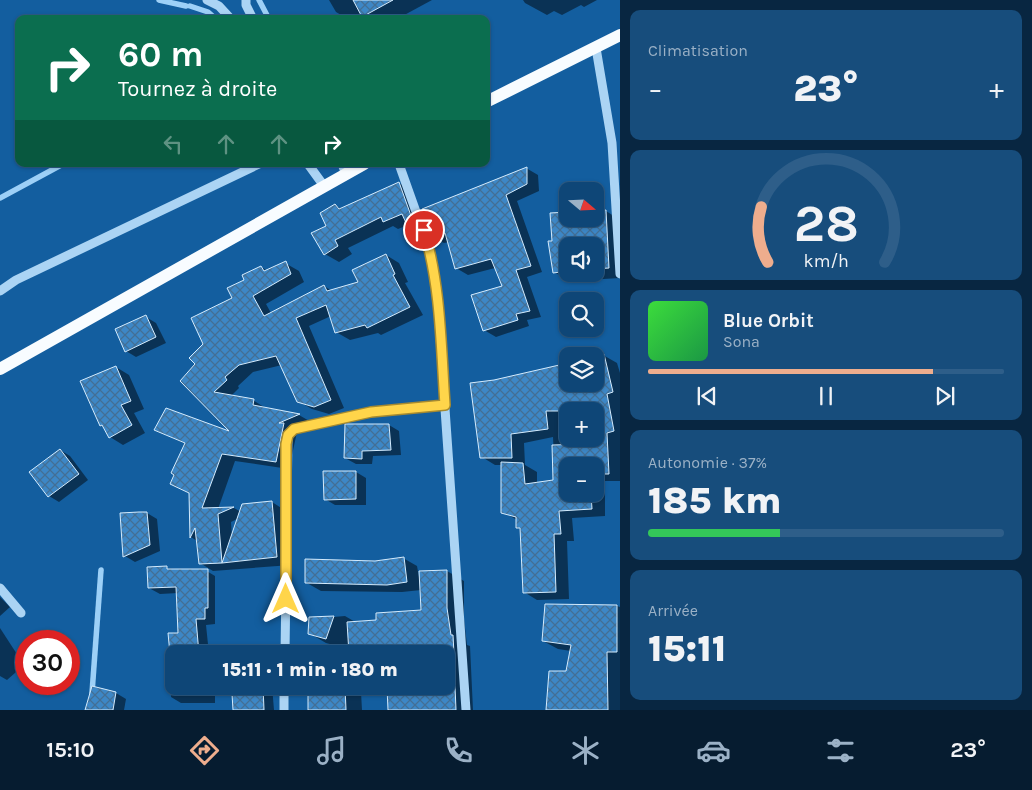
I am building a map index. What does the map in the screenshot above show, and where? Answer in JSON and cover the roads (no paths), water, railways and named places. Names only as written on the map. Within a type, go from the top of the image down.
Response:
[{"type":"main road","points":[[490,100],[620,35]]},
{"type":"main road","points":[[0,369],[324,186],[344,169]]},
{"type":"street","points":[[207,0],[219,6],[227,15]]},
{"type":"street","points":[[246,0],[252,15]]},
{"type":"street","points":[[596,48],[612,143],[620,274]]},
{"type":"street","points":[[0,291],[16,280],[253,167]]},
{"type":"street","points":[[310,167],[324,186]]},
{"type":"street","points":[[400,167],[431,254],[437,294],[466,710]]},
{"type":"street","points":[[285,645],[288,435],[294,429],[371,412],[445,405]]},
{"type":"street","points":[[0,588],[21,612]]},
{"type":"street","points":[[284,695],[284,710]]},
{"type":"waterway","points":[[159,0],[186,6]]},
{"type":"waterway","points":[[259,0],[267,15]]},
{"type":"waterway","points":[[190,6],[211,15]]},
{"type":"waterway","points":[[0,198],[57,167]]},
{"type":"waterway","points":[[92,693],[101,570]]}]
